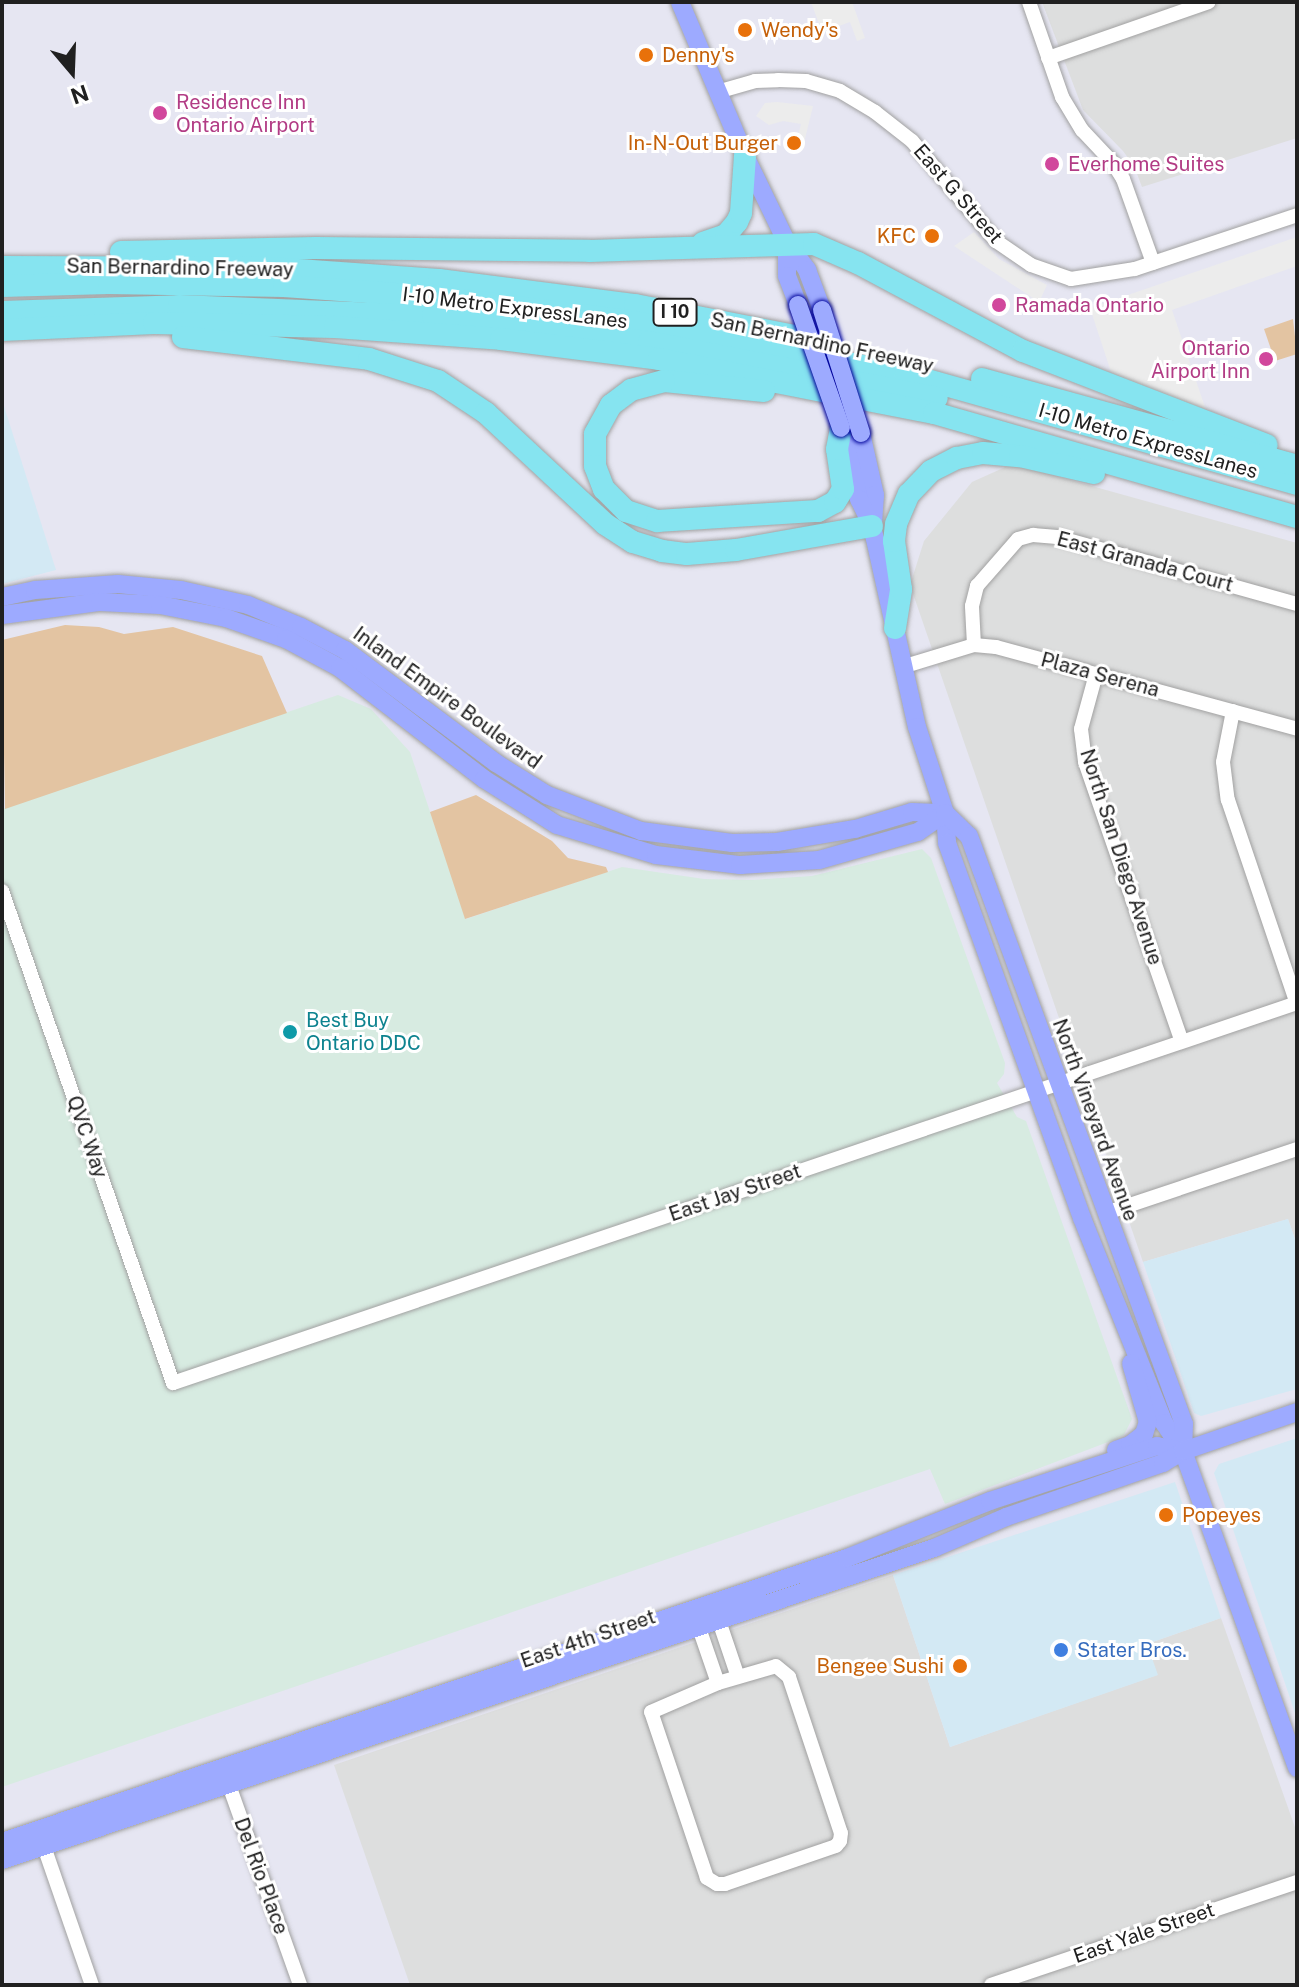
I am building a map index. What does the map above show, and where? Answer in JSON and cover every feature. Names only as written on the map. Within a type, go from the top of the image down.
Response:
[{"type":"highway","points":[[678,248],[719,238],[737,222],[741,210],[745,156]]},
{"type":"highway","points":[[46,265],[101,252],[190,249],[678,248],[814,244],[835,251],[1023,351],[1267,444],[1294,471]]},
{"type":"highway","name":"San Bernardino Freeway","points":[[2,267],[270,268],[538,290],[635,305],[857,349],[1016,387],[1294,471]]},
{"type":"highway","name":"I-10 Metro ExpressLanes","points":[[2,286],[109,283],[284,286],[438,297],[635,322],[906,374],[1294,471]]},
{"type":"highway","name":"I-10 Metro ExpressLanes","points":[[2,312],[179,306],[380,311],[649,342],[929,396],[1297,499]]},
{"type":"highway","points":[[2,330],[91,325],[257,324],[444,333],[659,359],[865,398],[972,423],[1297,517]]},
{"type":"highway","points":[[91,325],[335,353],[413,370],[472,401],[614,531],[662,551],[687,554],[736,550],[872,526]]},
{"type":"highway","points":[[851,430],[837,449],[842,474],[841,494],[829,507],[805,513],[665,522],[642,519],[626,511],[608,495],[594,461],[595,434],[611,405],[631,390],[649,383],[664,381],[865,398]]},
{"type":"highway","points":[[895,628],[901,589],[894,541],[898,518],[916,485],[931,471],[957,458],[983,453],[1020,456],[1202,501],[1260,506]]},
{"type":"main road","name":"North Vineyard Avenue","points":[[680,2],[745,156],[787,243],[807,270],[822,310],[851,430]]},
{"type":"main road","name":"North Vineyard Avenue","points":[[787,243],[787,276],[875,495],[872,526],[917,727],[945,813],[947,843],[1082,1218],[1164,1423],[1183,1451],[1297,1768]]},
{"type":"main road","name":"Inland Empire Boulevard","points":[[2,597],[35,590],[118,584],[181,590],[248,605],[345,650],[378,671],[496,763],[547,795],[641,831],[732,843],[777,842],[855,829],[912,812],[945,813]]},
{"type":"main road","name":"Inland Empire Boulevard","points":[[2,615],[100,602],[160,605],[226,618],[286,639],[340,668],[484,779],[557,825],[656,855],[740,865],[819,860],[915,833],[945,813]]},
{"type":"main road","name":"North Vineyard Avenue","points":[[945,813],[969,836],[1184,1424],[1183,1451]]},
{"type":"main road","points":[[1082,1218],[1099,1233],[1124,1291],[1139,1302]]},
{"type":"main road","points":[[990,1501],[1008,1487],[1130,1445],[1144,1434],[1148,1422],[1128,1351],[1130,1333]]},
{"type":"main road","name":"East 4th Street","points":[[2,1842],[41,1838],[229,1784],[969,1535],[1006,1517],[1163,1463],[1183,1451],[1297,1412]]},
{"type":"main road","name":"East 4th Street","points":[[2,1860],[41,1838],[223,1766],[847,1558],[990,1501],[1157,1446],[1183,1451]]},
{"type":"street","points":[[1029,2],[1071,114],[1123,179],[1153,263]]},
{"type":"street","points":[[1048,58],[1209,2]]},
{"type":"street","name":"East G Street","points":[[717,92],[755,81],[778,80],[806,81],[840,91],[875,112],[912,141],[996,241],[1031,265],[1071,279],[1117,274],[1297,215]]},
{"type":"street","name":"East Granada Court","points":[[974,645],[972,606],[977,586],[1018,539],[1033,535],[1057,537],[1297,604]]},
{"type":"street","points":[[902,667],[974,645]]},
{"type":"street","name":"Plaza Serena","points":[[974,645],[1096,674],[1297,729]]},
{"type":"street","name":"North San Diego Avenue","points":[[1096,674],[1081,729],[1085,762],[1181,1039]]},
{"type":"street","points":[[1233,711],[1223,762],[1228,800],[1297,1003]]},
{"type":"street","name":"QVC Way","points":[[2,891],[173,1383]]},
{"type":"street","name":"East Jay Street","points":[[173,1383],[1181,1039],[1297,1003]]},
{"type":"street","points":[[1106,1213],[1297,1149]]},
{"type":"street","points":[[718,1618],[738,1677]]},
{"type":"street","points":[[698,1625],[718,1683]]},
{"type":"street","points":[[776,1666],[786,1671],[841,1833],[836,1846],[725,1884],[707,1878],[651,1712],[738,1677],[776,1666]]},
{"type":"street","name":"Del Rio Place","points":[[223,1766],[300,1985]]},
{"type":"street","points":[[41,1838],[92,1985]]},
{"type":"street","name":"East Yale Street","points":[[991,1985],[1297,1882]]},
{"type":"shaded area","points":[[811,2],[852,2],[865,38],[857,41],[850,22],[822,32]]},
{"type":"shaded area","points":[[1042,2],[1297,2],[1297,138],[1142,187],[1134,166],[1123,151],[1083,110]]},
{"type":"shaded area","points":[[765,103],[813,106],[804,143],[797,140],[801,124],[783,121],[769,125],[756,116]]},
{"type":"shaded area","points":[[974,232],[999,259],[1047,285],[1039,302],[954,246]]},
{"type":"shaded area","points":[[1297,237],[1297,266],[1172,310],[1207,413],[1113,378],[1090,308]]},
{"type":"shaded area","points":[[1293,319],[1297,354],[1275,361],[1264,329]]},
{"type":"shaded area","points":[[2,400],[56,570],[2,584]]},
{"type":"shaded area","points":[[1012,464],[1297,543],[1297,1245],[1288,1219],[1143,1262],[910,585],[924,541],[972,482]]},
{"type":"shaded area","points":[[65,625],[99,627],[124,634],[173,627],[262,656],[287,713],[5,809],[2,640]]},
{"type":"shaded area","points":[[338,695],[371,709],[410,752],[466,919],[622,867],[704,879],[752,880],[812,876],[922,849],[931,858],[1005,1063],[1004,1074],[997,1083],[1017,1117],[1026,1121],[1132,1419],[1124,1435],[1116,1439],[945,1504],[930,1469],[2,1787],[2,809]]},
{"type":"shaded area","points":[[476,795],[552,841],[568,858],[606,867],[608,872],[465,919],[430,812]]},
{"type":"shaded area","points":[[1288,1219],[1297,1245],[1297,1389],[1201,1416],[1194,1413],[1143,1262]]},
{"type":"shaded area","points":[[1297,1438],[1297,1719],[1214,1473],[1219,1464]]},
{"type":"shaded area","points":[[1175,1482],[1221,1618],[1147,1644],[1158,1675],[950,1747],[893,1575]]},
{"type":"shaded area","points":[[893,1575],[950,1747],[1157,1675],[1147,1644],[1221,1618],[1297,1833],[1297,1985],[410,1985],[334,1765]]},
{"type":"place","name":"Wendy's","points":[[745,30]]},
{"type":"place","name":"Denny's","points":[[646,55]]},
{"type":"place","name":"Residence Inn Ontario Airport","points":[[160,113]]},
{"type":"place","name":"In-N-Out Burger","points":[[794,143]]},
{"type":"place","name":"Everhome Suites","points":[[1052,164]]},
{"type":"place","name":"KFC","points":[[932,236]]},
{"type":"place","name":"Ramada Ontario","points":[[999,305]]},
{"type":"place","name":"Ontario Airport Inn","points":[[1266,359]]},
{"type":"place","name":"Best Buy Ontario DDC","points":[[290,1032]]},
{"type":"place","name":"Popeyes","points":[[1166,1515]]},
{"type":"place","name":"Stater Bros.","points":[[1061,1650]]},
{"type":"place","name":"Bengee Sushi","points":[[960,1666]]}]
